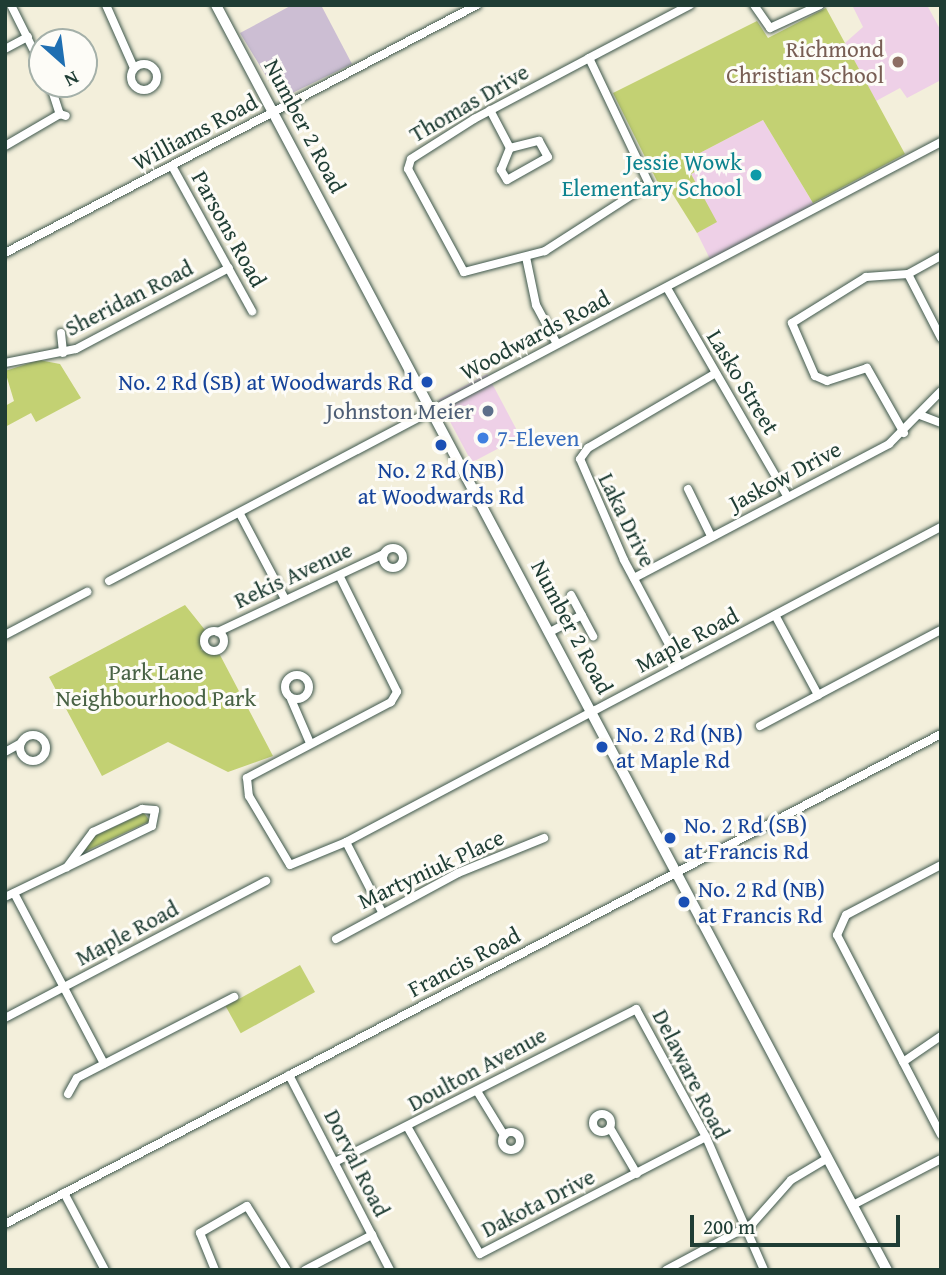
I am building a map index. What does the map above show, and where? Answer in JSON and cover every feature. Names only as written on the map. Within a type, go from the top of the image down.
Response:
[{"type":"main road","name":"Number 2 Road","points":[[216,5],[887,1270]]},
{"type":"street","points":[[5,49],[28,37],[11,5]]},
{"type":"street","points":[[106,5],[134,68]]},
{"type":"street","name":"Williams Road","points":[[5,253],[477,5]]},
{"type":"street","name":"Thomas Drive","points":[[526,257],[464,272],[408,169],[414,156],[490,110],[690,5]]},
{"type":"street","points":[[754,5],[770,28],[820,5]]},
{"type":"street","points":[[557,344],[536,305],[526,257],[649,184],[589,58]]},
{"type":"street","points":[[5,145],[63,115],[56,98]]},
{"type":"street","points":[[490,110],[510,148]]},
{"type":"street","points":[[539,141],[548,157],[507,180],[501,170],[510,148],[539,141]]},
{"type":"street","name":"Woodwards Road","points":[[109,581],[941,142]]},
{"type":"street","name":"Parsons Road","points":[[172,166],[252,311]]},
{"type":"street","points":[[904,433],[867,368],[819,379],[792,327],[801,312],[866,277],[908,274],[941,256]]},
{"type":"street","name":"Sheridan Road","points":[[5,363],[28,354],[64,353],[229,268]]},
{"type":"street","points":[[908,274],[941,338]]},
{"type":"street","name":"Lasko Street","points":[[667,288],[787,496]]},
{"type":"street","points":[[61,333],[64,353]]},
{"type":"street","name":"Laka Drive","points":[[680,665],[634,578],[583,471],[583,453],[716,373]]},
{"type":"street","name":"Jaskow Drive","points":[[634,578],[904,433],[941,391]]},
{"type":"street","points":[[932,400],[941,407]]},
{"type":"street","points":[[920,415],[941,423]]},
{"type":"street","points":[[688,489],[711,536]]},
{"type":"street","points":[[240,514],[284,597]]},
{"type":"street","name":"Maple Road","points":[[310,743],[241,780],[284,861],[301,863],[346,842],[941,527]]},
{"type":"street","name":"Rekis Avenue","points":[[218,632],[284,597],[340,577],[384,554]]},
{"type":"street","points":[[291,699],[310,743],[398,697],[340,577]]},
{"type":"street","points":[[5,635],[87,592]]},
{"type":"street","points":[[571,595],[593,636]]},
{"type":"street","points":[[550,632],[582,615]]},
{"type":"street","points":[[775,615],[818,695]]},
{"type":"street","points":[[760,726],[941,630]]},
{"type":"street","name":"Francis Road","points":[[5,1224],[941,734]]},
{"type":"street","points":[[5,752],[21,743]]},
{"type":"street","points":[[5,897],[152,826],[155,810],[145,808],[93,832],[66,867]]},
{"type":"street","name":"Martyniuk Place","points":[[336,939],[382,912],[544,838]]},
{"type":"street","points":[[346,842],[382,912]]},
{"type":"street","points":[[941,865],[844,917],[839,943],[941,1135]]},
{"type":"street","name":"Maple Road","points":[[5,1018],[266,881]]},
{"type":"street","points":[[14,893],[104,1064]]},
{"type":"street","points":[[68,1094],[76,1079],[234,997]]},
{"type":"street","name":"Doulton Avenue","points":[[335,1162],[408,1128],[636,1009]]},
{"type":"street","name":"Delaware Road","points":[[636,1009],[706,1137],[743,1229],[764,1270]]},
{"type":"street","points":[[903,1062],[941,1036]]},
{"type":"street","name":"Dorval Road","points":[[289,1075],[390,1270]]},
{"type":"street","points":[[477,1091],[504,1135]]},
{"type":"street","name":"Dakota Drive","points":[[408,1128],[480,1254],[706,1137]]},
{"type":"street","points":[[610,1128],[637,1174]]},
{"type":"street","points":[[666,1270],[743,1229],[768,1212],[791,1180],[828,1158]]},
{"type":"street","points":[[853,1205],[941,1158]]},
{"type":"street","points":[[64,1193],[105,1270]]},
{"type":"street","points":[[215,1270],[198,1232],[251,1204],[287,1270]]},
{"type":"street","points":[[305,1270],[372,1235]]},
{"type":"shaded area","points":[[292,5],[321,5],[352,64],[280,99],[240,33]]},
{"type":"shaded area","name":"Richmond Christian School","points":[[852,5],[927,5],[941,31],[941,80],[907,98],[900,88],[876,101],[845,43],[863,27]]},
{"type":"shaded area","points":[[763,120],[816,208],[712,263],[697,233],[716,222],[691,174],[702,168],[696,155]]},
{"type":"shaded area","points":[[487,374],[520,437],[472,463],[438,400]]},
{"type":"green space","points":[[826,8],[905,154],[813,203],[763,120],[696,155],[702,168],[691,174],[717,222],[697,233],[667,185],[657,181],[613,93],[757,21],[768,38]]},
{"type":"green space","points":[[39,360],[60,364],[81,398],[36,422],[31,413],[5,427],[5,406],[14,401],[5,371]]},
{"type":"green space","name":"Park Lane Neighbourhood Park","points":[[185,605],[205,630],[201,650],[220,655],[273,756],[228,772],[168,742],[102,776],[49,677]]},
{"type":"green space","points":[[144,813],[150,821],[84,852],[95,836]]},
{"type":"green space","points":[[300,965],[315,992],[241,1033],[226,1006]]},
{"type":"place","name":"Richmond Christian School","points":[[898,62]]},
{"type":"place","name":"Jessie Wowk Elementary School","points":[[756,175]]},
{"type":"place","name":"No. 2 Rd (SB) at Woodwards Rd","points":[[427,382]]},
{"type":"place","name":"Johnston Meier","points":[[488,411]]},
{"type":"place","name":"7-Eleven","points":[[483,438]]},
{"type":"place","name":"No. 2 Rd (NB) at Woodwards Rd","points":[[441,445]]},
{"type":"place","name":"No. 2 Rd (NB) at Maple Rd","points":[[602,747]]},
{"type":"place","name":"No. 2 Rd (SB) at Francis Rd","points":[[670,838]]},
{"type":"place","name":"No. 2 Rd (NB) at Francis Rd","points":[[684,902]]}]
